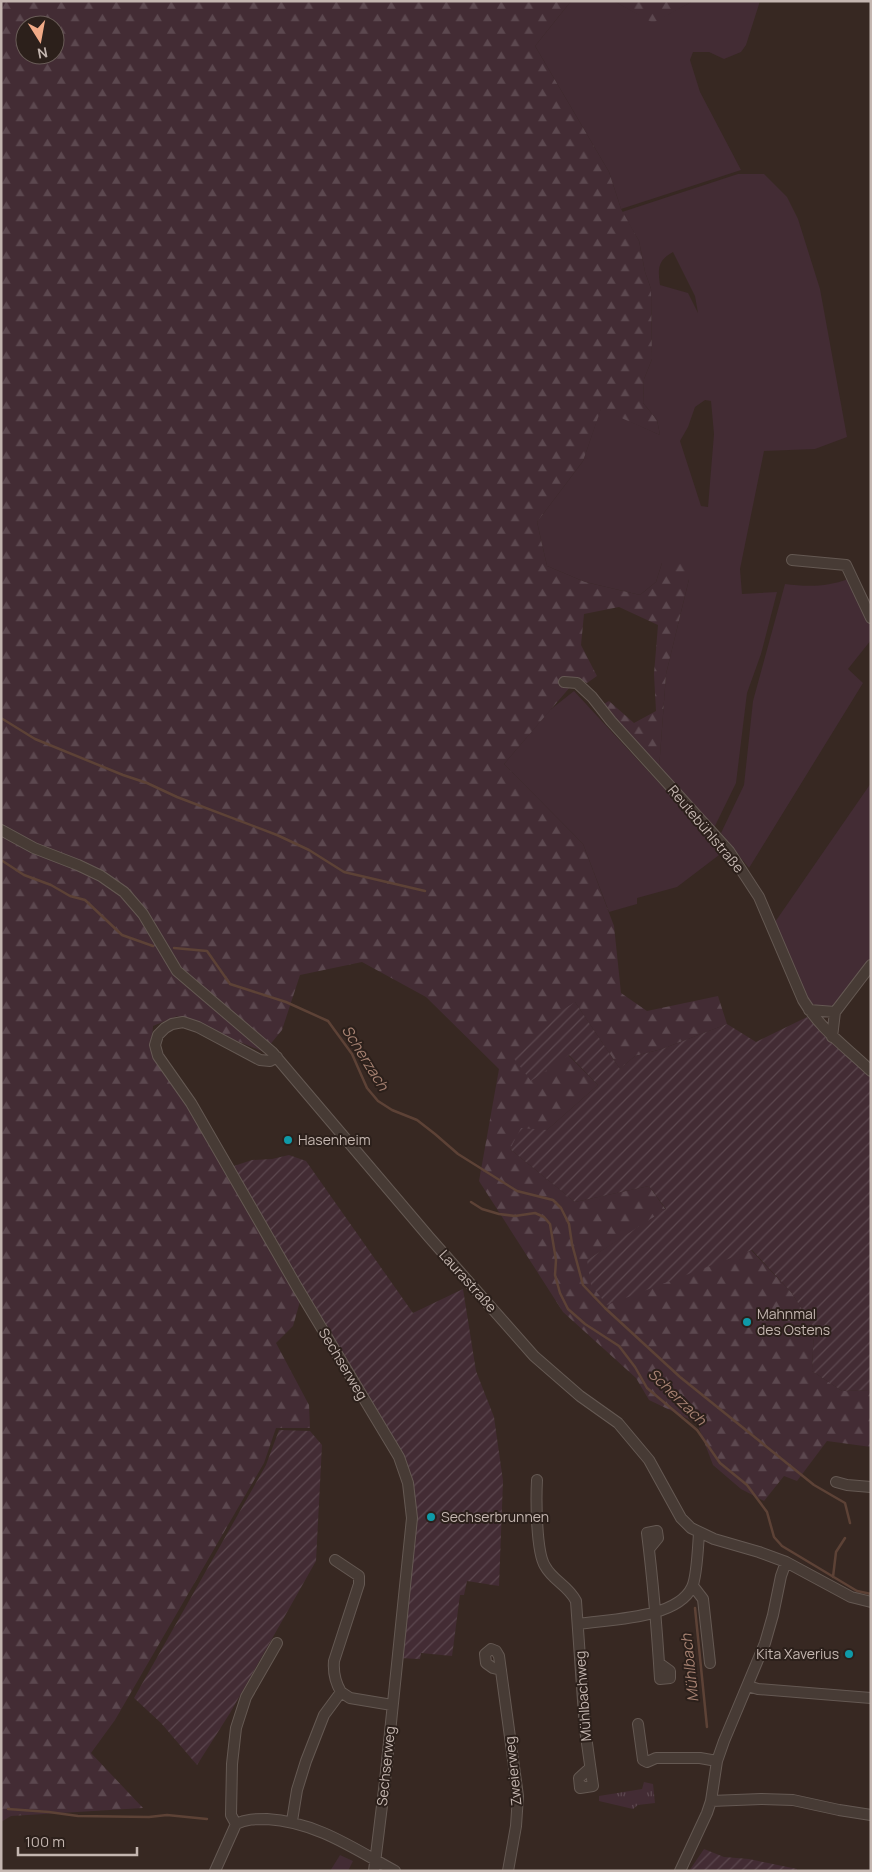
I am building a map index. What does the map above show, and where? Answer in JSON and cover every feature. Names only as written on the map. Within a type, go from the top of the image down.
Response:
[{"type":"street","points":[[792,560],[846,565],[871,618]]},
{"type":"street","name":"Reutebühlstraße","points":[[564,682],[577,683],[592,697],[611,721],[729,851],[759,897],[809,1010],[818,1023],[832,1037],[871,1071]]},
{"type":"street","name":"Laurastraße","points":[[1,830],[34,848],[101,876],[124,892],[143,914],[177,971],[194,987],[239,1022],[277,1057],[429,1237],[534,1356],[580,1396],[618,1423],[649,1460],[681,1518],[699,1533]]},
{"type":"street","points":[[832,1037],[835,1012],[871,966]]},
{"type":"street","points":[[809,1010],[835,1012]]},
{"type":"street","name":"Sechserweg","points":[[277,1057],[270,1061],[260,1060],[198,1027],[183,1022],[172,1024],[165,1028],[158,1035],[155,1045],[158,1056],[191,1104],[399,1458],[408,1483],[412,1518],[375,1865]]},
{"type":"street","name":"Mühlbachweg","points":[[537,1480],[536,1508],[544,1565],[572,1593],[576,1601],[585,1729],[590,1768]]},
{"type":"street","points":[[836,1482],[871,1487]]},
{"type":"street","points":[[578,1624],[656,1612],[677,1604],[693,1586],[699,1533],[786,1562],[851,1597],[871,1602]]},
{"type":"street","points":[[649,1549],[659,1663]]},
{"type":"street","points":[[335,1560],[359,1576],[355,1599],[334,1661],[333,1672],[336,1683],[341,1692],[350,1698],[392,1705]]},
{"type":"street","points":[[680,1871],[687,1860],[711,1801],[718,1761],[728,1730],[765,1643],[786,1562]]},
{"type":"street","points":[[693,1586],[703,1599],[710,1663]]},
{"type":"street","points":[[236,1824],[231,1815],[232,1764],[236,1728],[246,1697],[277,1643]]},
{"type":"street","name":"Zweierweg","points":[[501,1670],[518,1796],[516,1826],[508,1871]]},
{"type":"street","points":[[748,1686],[758,1689],[871,1698]]},
{"type":"street","points":[[292,1821],[297,1790],[306,1761],[324,1715],[341,1692]]},
{"type":"street","points":[[638,1724],[641,1755],[643,1760],[647,1762],[656,1758],[700,1758],[718,1761]]},
{"type":"street","points":[[711,1801],[793,1800],[871,1815]]},
{"type":"street","points":[[215,1871],[236,1824],[244,1820],[257,1819],[292,1821],[307,1825],[327,1834],[375,1865],[396,1871]]},
{"type":"green space","points":[[1,1],[571,1],[535,46],[609,172],[621,209],[639,241],[645,272],[651,289],[652,359],[644,379],[643,403],[657,420],[660,435],[601,409],[583,461],[537,522],[547,566],[585,582],[640,595],[656,582],[662,563],[690,559],[689,579],[666,674],[659,769],[602,705],[609,701],[634,723],[656,711],[654,674],[658,625],[619,607],[584,614],[581,645],[597,676],[587,683],[577,679],[504,764],[583,844],[614,926],[621,993],[647,1011],[718,996],[727,1024],[662,1049],[635,1056],[620,1069],[575,1002],[568,1055],[598,1085],[547,1130],[510,1149],[575,1202],[649,1186],[666,1210],[587,1260],[705,1267],[751,1250],[791,1292],[814,1328],[812,1371],[842,1391],[871,1390],[871,1447],[827,1441],[797,1481],[784,1476],[764,1501],[741,1489],[713,1465],[697,1423],[649,1400],[636,1378],[563,1312],[479,1181],[499,1069],[426,997],[362,962],[300,975],[282,1030],[264,1052],[177,1016],[153,1026],[151,1051],[188,1105],[301,1298],[293,1326],[276,1343],[309,1405],[310,1428],[276,1428],[264,1463],[115,1720],[91,1753],[143,1808],[11,1816],[1,1822]]},
{"type":"green space","points":[[571,1],[614,1],[653,22],[693,1],[760,1],[746,45],[741,52],[724,59],[709,52],[693,52],[690,60],[700,92],[741,170],[621,209],[609,172],[535,46]]},
{"type":"green space","points":[[614,1],[693,1],[653,23]]},
{"type":"green space","points":[[738,174],[764,174],[787,197],[798,219],[820,289],[847,437],[815,449],[764,451],[740,569],[742,594],[777,592],[761,654],[747,693],[736,783],[714,828],[659,769],[666,674],[689,579],[662,563],[656,582],[640,595],[585,582],[547,566],[537,522],[583,461],[601,408],[660,435],[657,420],[643,403],[644,379],[652,359],[651,289],[645,272],[639,241],[622,212]],"holes":[[[673,252],[695,296],[698,313],[688,293],[660,285],[661,262]],[[705,400],[711,401],[714,434],[708,507],[701,506],[680,441],[688,427],[695,407]]]},
{"type":"green space","points":[[848,579],[871,626],[871,640],[848,669],[863,683],[749,868],[721,833],[744,785],[753,701],[785,584],[817,586]]},
{"type":"green space","points":[[574,691],[723,852],[677,887],[637,898],[637,904],[609,912],[583,844],[504,764],[550,710]]},
{"type":"green space","points":[[871,783],[871,958],[835,1005],[817,1006],[807,1000],[775,922]]},
{"type":"green space","points":[[575,1002],[620,1069],[635,1056],[662,1049],[727,1024],[756,1042],[807,1017],[871,1078],[871,1390],[842,1391],[812,1371],[814,1328],[791,1292],[752,1250],[607,1305],[591,1285],[587,1260],[666,1209],[649,1186],[575,1202],[510,1149],[521,1128],[547,1130],[598,1085],[569,1055],[531,1081],[512,1056],[553,1016]]},
{"type":"green space","points":[[289,1155],[306,1161],[413,1313],[463,1289],[476,1371],[494,1417],[503,1481],[499,1586],[467,1581],[464,1595],[460,1595],[452,1656],[421,1653],[420,1659],[397,1658],[412,1518],[408,1483],[228,1168],[252,1160],[272,1159]]},
{"type":"green space","points":[[279,1430],[310,1431],[322,1445],[316,1561],[230,1713],[197,1765],[161,1723],[134,1698],[266,1465]]},
{"type":"green space","points":[[644,1782],[653,1784],[655,1803],[638,1805],[633,1809],[599,1801],[599,1796],[642,1789]]},
{"type":"green space","points":[[704,1849],[724,1857],[749,1859],[797,1869],[797,1871],[689,1871]]},
{"type":"green space","points":[[340,1855],[353,1861],[348,1871],[330,1871]]},
{"type":"waterway","points":[[1,718],[35,739],[147,783],[177,797],[277,835],[309,850],[344,872],[425,891]]},
{"type":"waterway","name":"Scherzach","points":[[1,860],[24,875],[51,885],[70,896],[85,900],[122,935],[153,946]]},
{"type":"waterway","points":[[174,948],[207,951],[230,984],[286,1002],[328,1021],[352,1054],[367,1088],[378,1101],[392,1110],[417,1120],[458,1154],[517,1191],[553,1200],[561,1208],[569,1224],[572,1244],[583,1285],[605,1308],[680,1377],[814,1485],[845,1503],[850,1523]]},
{"type":"waterway","name":"Scherzach","points":[[471,1202],[482,1209],[499,1214],[515,1216],[535,1213],[544,1217],[550,1224],[556,1260],[555,1275],[560,1293],[568,1309],[585,1324],[619,1346],[635,1367],[647,1388],[697,1430],[720,1463],[747,1485],[767,1512],[774,1537],[782,1546],[857,1591],[871,1594]]},
{"type":"waterway","points":[[833,1577],[836,1552],[845,1538]]},
{"type":"waterway","name":"Mühlbach","points":[[695,1608],[707,1727]]},
{"type":"waterway","points":[[8,1809],[78,1816],[149,1817],[167,1815],[207,1819]]},
{"type":"place","name":"Hasenheim","points":[[288,1140]]},
{"type":"place","name":"Mahnmal des Ostens","points":[[747,1322]]},
{"type":"place","name":"Sechserbrunnen","points":[[431,1517]]},
{"type":"place","name":"Kita Xaverius","points":[[849,1654]]}]
